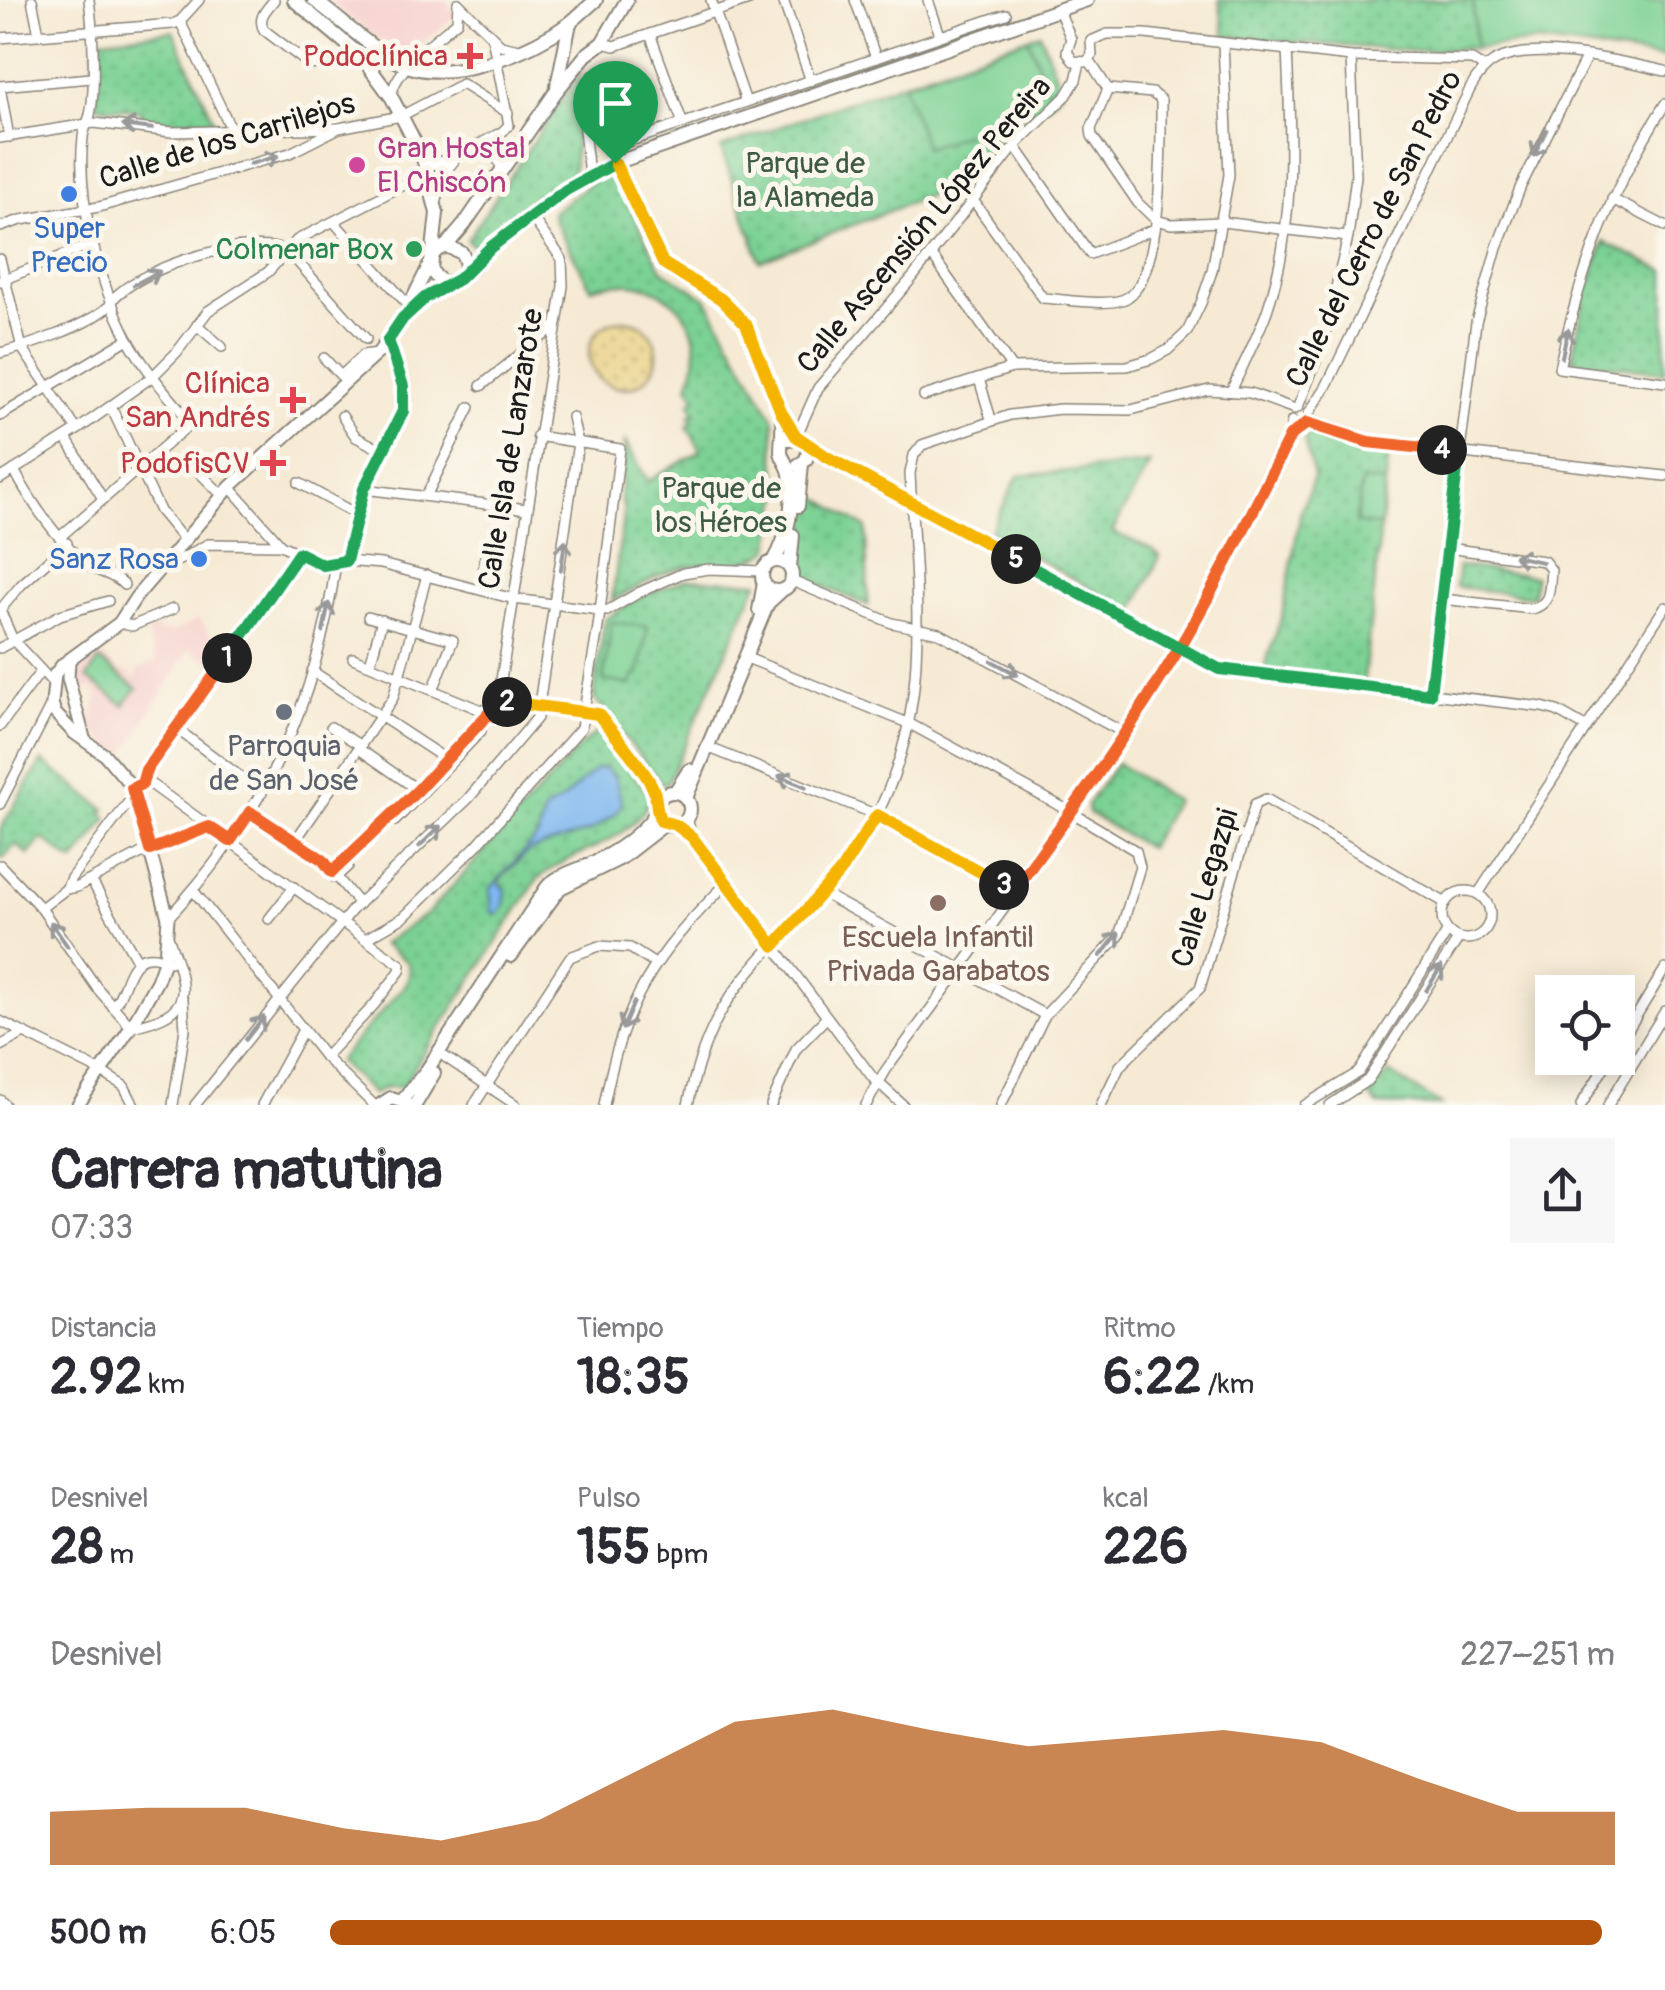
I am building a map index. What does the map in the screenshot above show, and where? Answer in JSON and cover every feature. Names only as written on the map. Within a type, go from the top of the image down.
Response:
[{"type":"main road","points":[[294,0],[361,56],[392,98],[425,165],[437,215],[466,264],[456,279]]},
{"type":"main road","points":[[314,0],[397,62],[443,70],[498,60],[527,49],[570,23],[592,3],[604,9],[610,25]]},
{"type":"main road","points":[[456,250],[464,224],[555,93],[586,55],[602,43],[627,0]]},
{"type":"main road","points":[[456,279],[531,216],[589,175],[615,163],[1008,21],[1087,0]]},
{"type":"main road","points":[[555,93],[570,23]]},
{"type":"main road","points":[[564,46],[577,56],[586,55]]},
{"type":"main road","points":[[425,165],[444,163]]},
{"type":"main road","points":[[408,1103],[445,1057],[554,894],[621,858],[671,808],[708,747],[768,603],[787,580],[804,462],[810,452],[781,412],[746,324],[721,299],[663,263],[615,163]]},
{"type":"main road","points":[[437,215],[430,260],[433,275],[456,279]]},
{"type":"main road","points":[[430,260],[437,250],[478,253],[491,247]]},
{"type":"main road","points":[[408,1103],[546,888],[561,876],[617,850],[671,808],[763,601],[767,572],[785,537],[790,514],[790,476],[781,452],[798,440]]},
{"type":"main road","points":[[786,462],[804,462]]},
{"type":"main road","points":[[767,572],[787,580]]},
{"type":"main road","points":[[767,572],[772,590],[787,580]]},
{"type":"main road","points":[[377,1105],[391,1098],[408,1103]]},
{"type":"street","points":[[32,0],[39,34]]},
{"type":"street","points":[[52,682],[12,640],[0,610],[103,499],[191,424],[128,339],[112,302],[85,210],[83,138],[90,114],[91,78],[89,0]]},
{"type":"street","points":[[0,38],[173,24],[198,0]]},
{"type":"street","points":[[274,0],[261,17],[264,30],[310,65],[361,56]]},
{"type":"street","points":[[711,0],[746,102]]},
{"type":"street","points":[[602,43],[615,46],[748,0]]},
{"type":"street","points":[[782,0],[812,81]]},
{"type":"street","points":[[856,0],[876,58]]},
{"type":"street","points":[[928,0],[940,35]]},
{"type":"street","points":[[613,147],[940,35],[1008,21],[1001,0]]},
{"type":"street","points":[[456,20],[457,2]]},
{"type":"street","points":[[457,2],[492,37],[513,49],[527,49]]},
{"type":"street","points":[[973,200],[1043,298],[1115,302],[1127,299],[1139,282],[1156,224],[1162,165],[1160,100],[1152,93],[1108,89],[1084,62],[1074,61],[1067,51],[1071,39],[1059,10]]},
{"type":"street","points":[[392,98],[394,81],[408,66],[456,20],[471,14]]},
{"type":"street","points":[[180,21],[231,129]]},
{"type":"street","points":[[650,34],[682,124]]},
{"type":"street","points":[[1091,41],[1107,34],[1145,34],[1352,57],[1472,60],[1485,68],[1506,56],[1525,53],[1665,71]]},
{"type":"street","points":[[1071,39],[1085,36],[1091,41],[1094,51],[1084,62]]},
{"type":"street","points":[[444,163],[509,125],[492,37]]},
{"type":"street","points":[[924,396],[1012,368],[1127,366],[1151,360],[1187,332],[1201,304],[1222,222],[1229,175],[1223,44]]},
{"type":"street","points":[[1232,389],[1267,310],[1286,229],[1291,145],[1287,48]]},
{"type":"street","name":"Calle del Cerro de San Pedro","points":[[866,1105],[1071,812],[1179,648],[1290,436],[1294,414],[1322,346],[1348,237],[1356,176],[1352,57]]},
{"type":"street","points":[[1430,694],[1476,322],[1498,247],[1541,142],[1586,58]]},
{"type":"street","name":"Calle Ascensión López Pereira","points":[[798,440],[803,418],[818,388],[931,254],[1015,146],[1067,95],[1084,62]]},
{"type":"street","name":"Calle del Cerro de San Pedro","points":[[1290,436],[1307,419],[1326,387],[1470,89],[1485,68]]},
{"type":"street","points":[[589,175],[585,119],[592,76],[615,163]]},
{"type":"street","points":[[91,78],[0,86],[4,138],[103,123],[172,132],[340,128]]},
{"type":"street","name":"Calle de los Carrilejos","points":[[0,227],[85,210],[290,153],[340,128],[401,116],[462,84],[508,114]]},
{"type":"street","points":[[1108,89],[1092,136],[1156,224]]},
{"type":"street","points":[[1665,104],[1612,199],[1582,274],[1560,368],[1665,382]]},
{"type":"street","points":[[585,119],[594,112],[604,115]]},
{"type":"street","points":[[1015,146],[1090,254],[1156,224],[1222,222],[1348,237]]},
{"type":"street","points":[[472,148],[490,150],[500,162],[502,172]]},
{"type":"street","points":[[437,215],[438,189],[444,173],[460,155]]},
{"type":"street","points":[[0,478],[66,438],[153,376],[208,312],[268,272],[298,240],[425,165]]},
{"type":"street","points":[[1612,199],[1665,226]]},
{"type":"street","name":"Calle Isla de Lanzarote","points":[[502,700],[526,509],[562,286],[562,259],[531,216]]},
{"type":"street","points":[[334,222],[406,312]]},
{"type":"street","points":[[4,280],[94,243]]},
{"type":"street","points":[[0,353],[60,332],[108,307],[117,295],[141,280],[185,260],[254,246],[288,251],[366,339]]},
{"type":"street","points":[[931,254],[1012,368]]},
{"type":"street","points":[[0,259],[22,348],[77,430]]},
{"type":"street","points":[[78,1105],[157,981],[165,959],[168,918],[137,790],[60,718],[52,700],[52,682],[58,669],[120,623],[156,572],[226,491],[378,352],[406,312],[430,260]]},
{"type":"street","points":[[406,312],[456,279]]},
{"type":"street","points":[[197,325],[222,347]]},
{"type":"street","points":[[481,386],[554,328]]},
{"type":"street","points":[[0,416],[128,339]]},
{"type":"street","points":[[168,918],[230,841],[288,746],[364,489],[403,411],[403,386],[388,340]]},
{"type":"street","points":[[324,358],[341,376],[363,355],[378,352]]},
{"type":"street","points":[[979,379],[991,419]]},
{"type":"street","points":[[688,1105],[710,1032],[730,997],[856,851],[898,766],[910,724],[918,670],[910,473],[914,455],[922,445],[991,419],[1048,410],[1131,410],[1209,390],[1232,389],[1368,442],[1665,476]]},
{"type":"street","points":[[426,496],[470,406]]},
{"type":"street","points":[[111,407],[160,510],[184,540]]},
{"type":"street","points":[[1294,414],[1297,426],[1307,419]]},
{"type":"street","points":[[342,416],[356,437],[382,452]]},
{"type":"street","points":[[195,1105],[359,904],[468,800],[537,718],[578,443],[572,417]]},
{"type":"street","points":[[367,938],[404,917],[476,846],[581,728],[620,450],[537,436]]},
{"type":"street","points":[[66,438],[103,499]]},
{"type":"street","points":[[798,440],[1219,669],[1542,707],[1585,726]]},
{"type":"street","points":[[804,462],[827,457]]},
{"type":"street","points":[[14,470],[23,488],[87,566],[124,585]]},
{"type":"street","points":[[200,473],[226,491],[281,545],[323,565],[380,564],[514,599],[607,612],[683,573],[767,572]]},
{"type":"street","points":[[299,482],[356,514]]},
{"type":"street","points":[[364,489],[526,509]]},
{"type":"street","points":[[156,572],[208,544],[281,545]]},
{"type":"street","points":[[1442,598],[1532,609],[1542,607],[1550,584],[1551,570],[1536,558],[1447,548]]},
{"type":"street","points":[[66,890],[299,553]]},
{"type":"street","points":[[482,589],[484,560]]},
{"type":"street","points":[[295,842],[394,698],[427,575]]},
{"type":"street","points":[[787,580],[892,623],[939,633],[1124,733]]},
{"type":"street","points":[[0,648],[60,614],[108,600]]},
{"type":"street","points":[[1478,894],[1665,606]]},
{"type":"street","points":[[120,623],[132,626],[173,609]]},
{"type":"street","points":[[368,617],[453,640],[433,690]]},
{"type":"street","points":[[370,664],[382,620]]},
{"type":"street","points":[[353,658],[491,714]]},
{"type":"street","points":[[747,658],[910,724],[1136,851],[1140,867],[1119,936],[1045,1015],[1001,1105]]},
{"type":"street","points":[[69,662],[70,689],[84,738]]},
{"type":"street","points":[[312,670],[447,760]]},
{"type":"street","points":[[0,726],[41,671]]},
{"type":"street","points":[[0,804],[52,700],[60,688],[70,689]]},
{"type":"street","points":[[333,875],[439,778],[502,700],[598,714],[827,1017],[879,1083],[903,1105]]},
{"type":"street","points":[[60,718],[71,718],[77,710]]},
{"type":"street","points":[[333,875],[491,714]]},
{"type":"street","points":[[331,727],[418,790]]},
{"type":"street","points":[[176,729],[262,793]]},
{"type":"street","points":[[708,747],[877,815],[1014,890]]},
{"type":"street","points":[[137,790],[152,785],[401,965],[374,1005],[324,1058]]},
{"type":"street","name":"Calle Legazpi","points":[[1101,1105],[1120,1066],[1200,988],[1255,804],[1266,800],[1444,902]]},
{"type":"street","points":[[250,812],[323,860],[359,904]]},
{"type":"street","points":[[41,908],[66,890],[209,827]]},
{"type":"street","points":[[0,865],[41,908],[130,1027]]},
{"type":"street","points":[[91,880],[138,962]]},
{"type":"street","points":[[604,1105],[624,1022],[655,964],[690,919],[727,883]]},
{"type":"street","points":[[269,919],[294,887]]},
{"type":"street","points":[[192,890],[324,1058],[377,1105]]},
{"type":"street","points":[[1459,891],[1478,894],[1486,901],[1489,923],[1476,938],[1458,939],[1442,923],[1444,902],[1459,891]]},
{"type":"street","points":[[822,893],[1045,1015]]},
{"type":"street","points":[[1305,1105],[1352,1078],[1371,1057],[1447,932]]},
{"type":"street","points":[[168,936],[178,972],[185,1029],[173,1105]]},
{"type":"street","points":[[1330,1105],[1368,1080],[1458,939]]},
{"type":"street","points":[[474,1105],[570,957],[599,946],[630,948],[655,964]]},
{"type":"street","points":[[113,1007],[120,1000],[129,970],[138,962],[165,959]]},
{"type":"street","points":[[165,959],[178,972]]},
{"type":"street","points":[[1635,1019],[1665,970]]},
{"type":"street","points":[[130,1027],[163,1019],[183,1000]]},
{"type":"street","points":[[1608,1105],[1665,1012]]},
{"type":"street","points":[[772,1105],[796,1049],[827,1017]]},
{"type":"street","points":[[0,1021],[100,1070],[124,1086],[134,1105]]},
{"type":"street","points":[[262,1105],[303,1030]]},
{"type":"street","points":[[0,1046],[22,1034]]},
{"type":"street","points":[[445,1057],[516,1105]]},
{"type":"street","points":[[1581,1105],[1600,1075]]},
{"type":"shaded area","points":[[327,0],[446,0],[456,16],[404,58]]},
{"type":"shaded area","points":[[199,619],[222,649],[212,663],[189,650],[123,756],[89,727],[98,695],[92,688],[76,690],[73,676],[100,654],[133,678],[137,676],[136,670],[156,662],[146,628],[149,624],[160,631],[173,632]]},
{"type":"green space","points":[[1219,0],[1473,0],[1476,48],[1411,51],[1225,37]]},
{"type":"green space","points":[[1473,0],[1665,0],[1663,58],[1538,42],[1476,48]]},
{"type":"green space","points":[[173,31],[214,120],[141,119],[142,111],[97,106],[95,49],[102,39]]},
{"type":"green space","name":"Parque de la Alameda","points":[[1040,33],[1062,91],[1053,100],[1017,120],[933,194],[760,261],[721,148]]},
{"type":"green space","points":[[1028,38],[1052,102],[926,148],[903,84]]},
{"type":"green space","points":[[581,71],[573,174],[475,248],[467,240]]},
{"type":"green space","name":"Parque de los Héroes","points":[[607,175],[621,190],[662,270],[706,298],[774,419],[780,494],[770,549],[761,555],[740,562],[675,570],[612,601],[624,510],[620,498],[625,442],[648,481],[701,451],[687,426],[693,422],[689,416],[695,412],[690,403],[696,398],[688,385],[695,361],[695,339],[688,320],[658,292],[638,285],[615,283],[591,288],[554,220],[552,212]]},
{"type":"green space","points":[[1604,242],[1665,271],[1665,372],[1571,360],[1585,297]]},
{"type":"green space","points":[[1311,432],[1347,446],[1389,452],[1363,688],[1262,674],[1282,616],[1301,511],[1314,477],[1304,439]]},
{"type":"green space","points":[[1150,463],[1112,532],[1160,556],[1133,612],[990,532],[1018,476]]},
{"type":"green space","points":[[1362,480],[1385,483],[1380,526],[1356,523]]},
{"type":"green space","points":[[808,491],[866,528],[868,605],[802,578],[797,560]]},
{"type":"green space","points":[[1459,566],[1535,576],[1533,596],[1456,587]]},
{"type":"green space","name":"Parque de los Héroes","points":[[686,579],[758,582],[668,782],[662,784],[593,697],[605,619],[643,596]]},
{"type":"green space","points":[[612,622],[648,627],[638,675],[631,685],[603,680]]},
{"type":"green space","points":[[99,660],[137,688],[124,705],[87,678]]},
{"type":"green space","points":[[601,730],[651,798],[642,814],[615,837],[567,860],[537,880],[402,1087],[388,1087],[373,1094],[338,1061],[406,984],[410,971],[407,962],[382,944],[428,913],[584,742]]},
{"type":"green space","points":[[42,761],[105,809],[102,813],[108,818],[74,862],[42,838],[28,855],[16,844],[3,859],[0,856],[0,829]]},
{"type":"green space","points":[[1117,763],[1175,801],[1148,848],[1088,813],[1087,805]]},
{"type":"green space","points":[[1389,1073],[1442,1105],[1377,1105],[1369,1095]]},
{"type":"sand","points":[[623,320],[636,322],[647,330],[655,341],[655,367],[647,378],[636,386],[623,388],[610,386],[599,378],[591,367],[589,354],[591,341],[599,330],[610,322]]},
{"type":"water","points":[[597,768],[605,768],[615,777],[622,804],[615,814],[590,831],[529,851],[501,878],[499,883],[506,890],[504,906],[498,914],[492,912],[490,889],[538,836],[544,811]]},
{"type":"place","name":"Podoclínica","points":[[470,56]]},
{"type":"place","name":"Gran Hostal El Chiscón","points":[[357,165]]},
{"type":"place","name":"Super Precio","points":[[69,194]]},
{"type":"place","name":"Colmenar Box","points":[[414,249]]},
{"type":"place","name":"Clínica San Andrés","points":[[293,400]]},
{"type":"place","name":"PodofisCV","points":[[273,463]]},
{"type":"place","name":"Sanz Rosa","points":[[199,559]]},
{"type":"place","name":"Parroquia de San José","points":[[284,712]]},
{"type":"place","name":"Escuela Infantil Privada Garabatos","points":[[938,903]]},
{"type":"route","points":[[615,163],[566,190],[491,247],[459,279],[426,297],[403,318],[388,340],[403,386],[403,411],[364,489],[346,561],[323,565],[299,553],[146,770],[142,784],[132,788],[150,850],[209,827],[230,841],[250,812],[323,860],[332,872],[418,790],[489,713],[494,716],[505,702],[598,714],[650,782],[659,800],[656,812],[661,821],[676,825],[692,837],[774,946],[840,872],[877,815],[1014,890],[1064,823],[1179,648],[1290,436],[1307,423],[1368,442],[1459,452],[1430,694],[1219,669],[1179,648],[827,457],[796,436],[781,412],[746,324],[721,299],[663,263],[615,163]]}]
